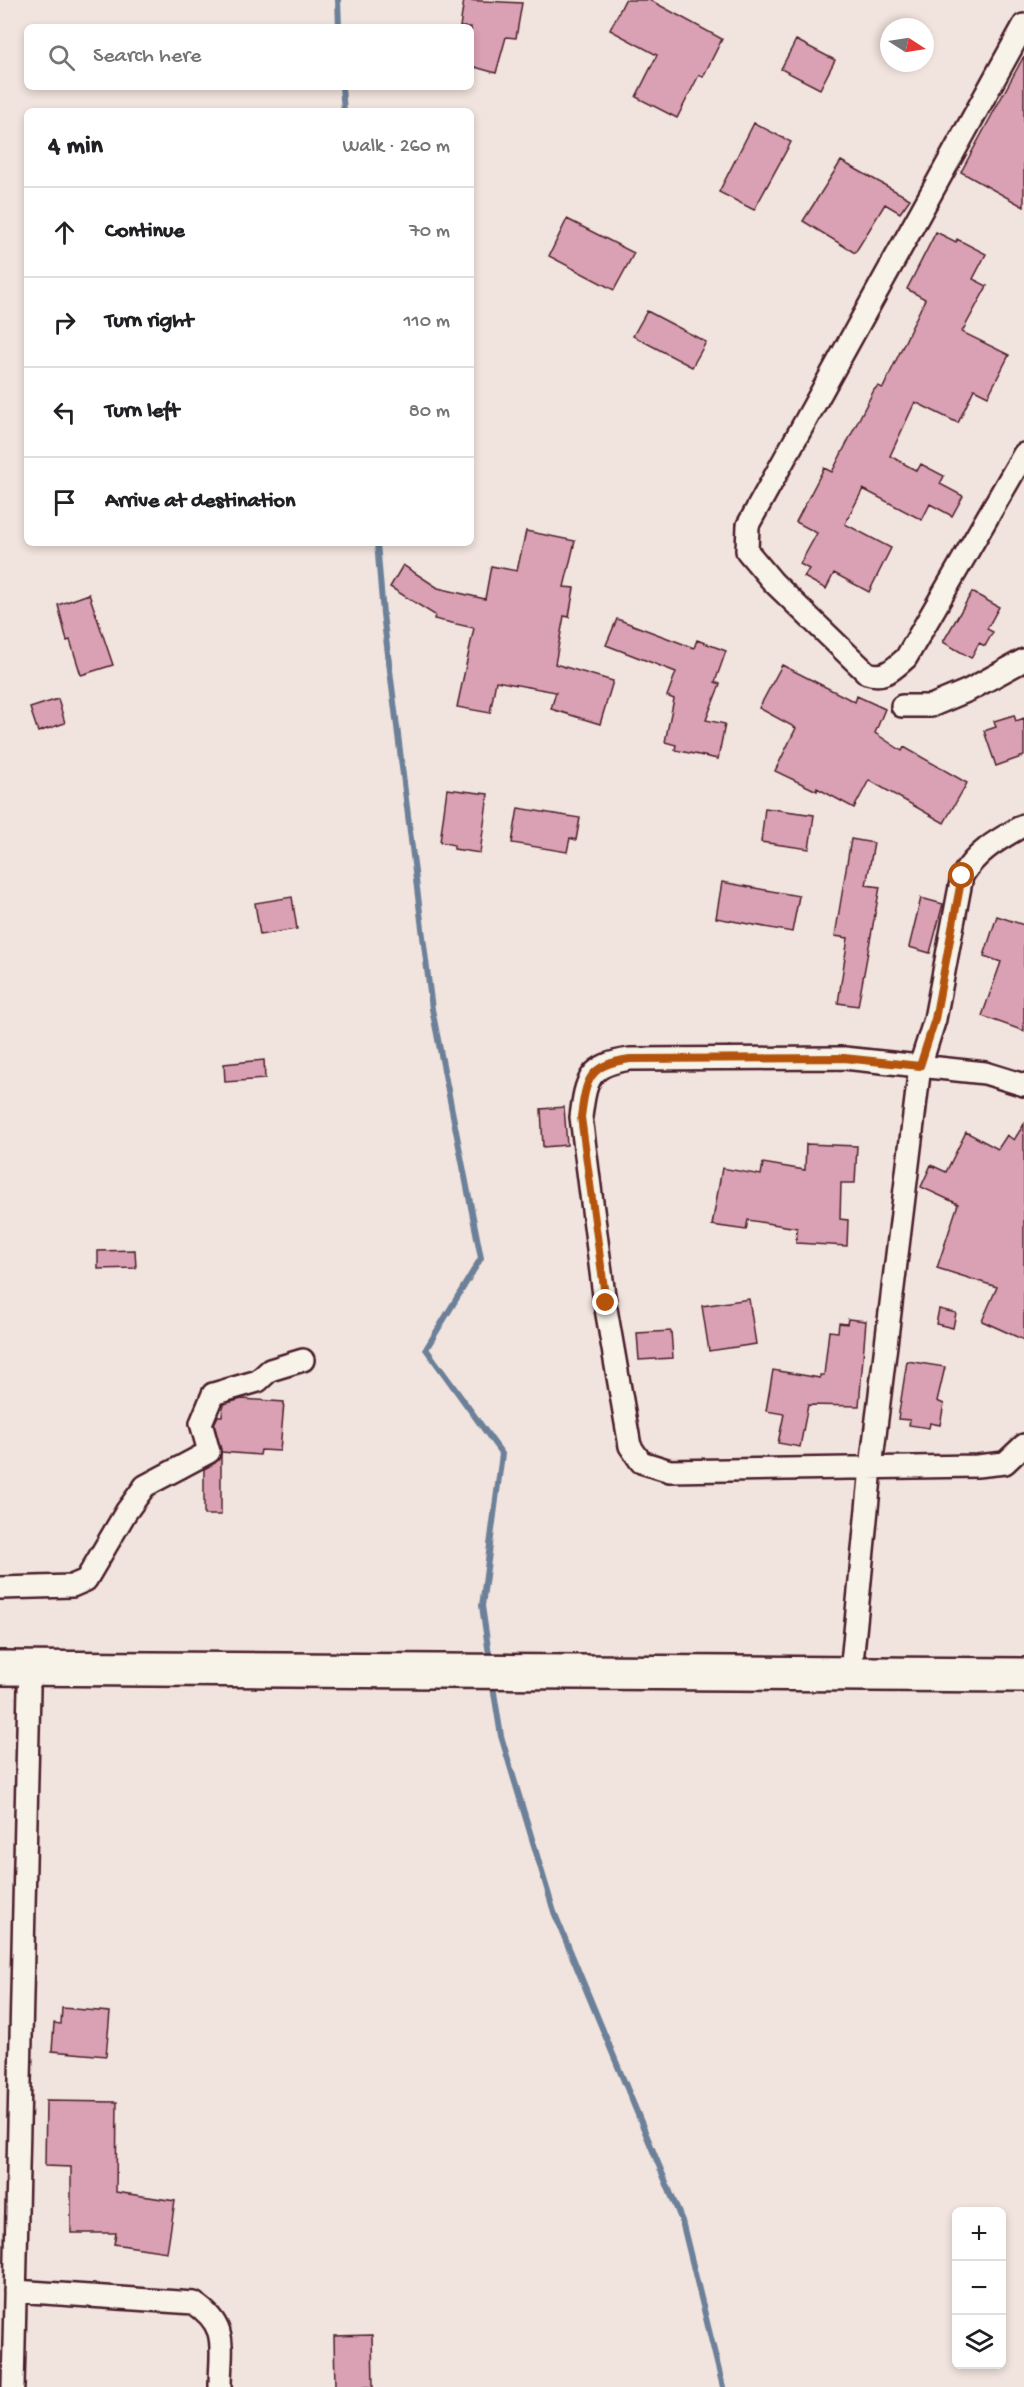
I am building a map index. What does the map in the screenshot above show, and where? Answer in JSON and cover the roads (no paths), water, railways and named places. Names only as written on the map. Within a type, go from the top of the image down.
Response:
[{"type":"main road","points":[[0,1668],[1024,1675]]},
{"type":"main road","points":[[14,1688],[1024,1697]]},
{"type":"street","points":[[1024,25],[747,525],[747,551],[773,582],[867,673],[877,676],[887,674],[906,658],[1024,454]]},
{"type":"street","points":[[902,706],[931,706],[969,690],[1024,660]]},
{"type":"street","points":[[851,1673],[871,1468],[920,1066],[935,1019],[962,876],[972,859],[987,846],[1024,825]]},
{"type":"street","points":[[1024,1085],[985,1074],[844,1058],[630,1059],[608,1062],[591,1074],[585,1089],[581,1117],[606,1303],[630,1446],[641,1462],[670,1471],[977,1466],[1005,1463],[1024,1446]]},
{"type":"street","points":[[0,1588],[72,1586],[86,1580],[126,1512],[146,1486],[209,1452],[201,1423],[213,1394],[258,1380],[270,1370],[303,1359]]},
{"type":"street","points":[[13,2387],[15,2292],[14,1688]]},
{"type":"street","points":[[15,2292],[194,2303],[210,2314],[220,2332],[220,2387]]},
{"type":"waterway","points":[[338,0],[339,24]]},
{"type":"waterway","points":[[342,90],[344,108]]},
{"type":"waterway","points":[[377,546],[383,614],[432,1009],[481,1258],[426,1349],[502,1454],[482,1606],[490,1661]]},
{"type":"waterway","points":[[492,1680],[501,1736],[554,1912],[682,2221],[723,2387]]}]
